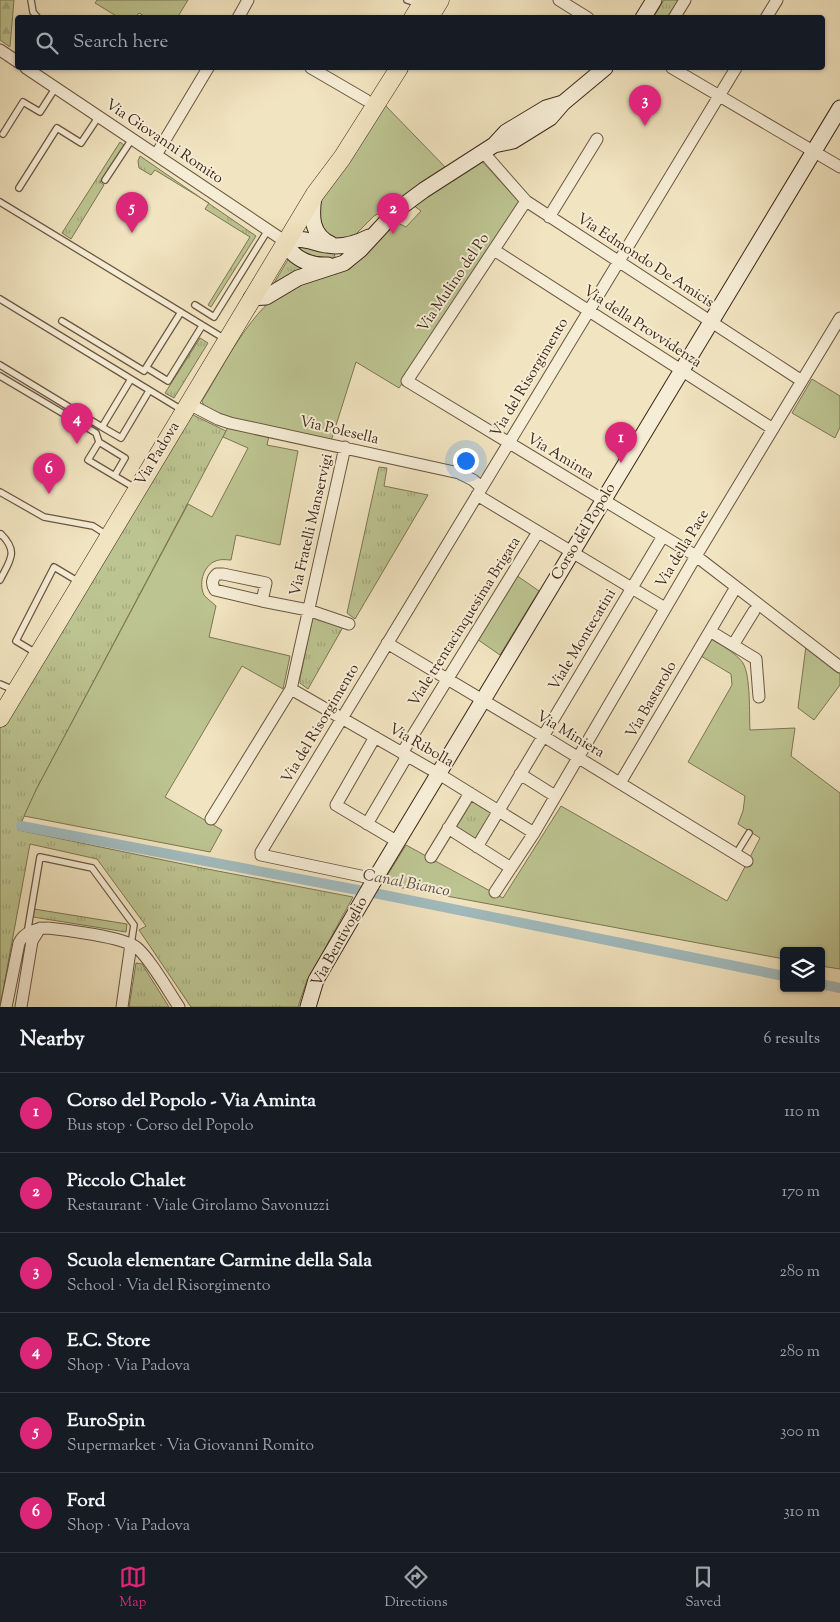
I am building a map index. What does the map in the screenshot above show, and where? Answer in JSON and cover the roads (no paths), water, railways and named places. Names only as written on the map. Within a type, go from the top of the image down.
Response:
[{"type":"main road","points":[[420,9],[440,0]]},
{"type":"main road","name":"Via Padova","points":[[0,718],[8,687],[38,654],[315,194],[342,158],[371,103],[384,70]]},
{"type":"main road","name":"Via Padova","points":[[371,103],[397,70]]},
{"type":"street","points":[[240,15],[248,0]]},
{"type":"street","points":[[559,0],[583,15]]},
{"type":"street","points":[[645,15],[654,0]]},
{"type":"street","points":[[676,15],[685,0]]},
{"type":"street","points":[[768,15],[777,0]]},
{"type":"street","points":[[0,50],[15,60]]},
{"type":"street","name":"Via Giovanni Romito","points":[[29,70],[286,242]]},
{"type":"street","points":[[156,155],[207,70]]},
{"type":"street","points":[[314,70],[371,103]]},
{"type":"street","points":[[252,298],[266,297],[298,278],[344,263],[360,250],[406,203],[489,148],[512,141],[550,118],[563,103],[603,70]]},
{"type":"street","points":[[675,70],[840,167]]},
{"type":"street","name":"Via del Risorgimento","points":[[375,880],[262,855],[261,852],[735,70]]},
{"type":"street","name":"Corso del Popolo","points":[[375,880],[840,108]]},
{"type":"street","points":[[549,217],[597,139]]},
{"type":"street","name":"Via Edmondo De Amicis","points":[[489,148],[526,201],[802,380]]},
{"type":"street","points":[[315,194],[312,209],[314,227],[319,236],[335,246]]},
{"type":"street","name":"Via Mulino del Po","points":[[407,381],[526,201]]},
{"type":"street","points":[[350,258],[328,265],[315,265],[295,255],[288,248],[286,242],[301,239],[335,246],[354,244],[373,236]]},
{"type":"street","name":"Via della Provvidenza","points":[[494,250],[773,429]]},
{"type":"street","name":"Via della Pace","points":[[496,892],[534,833],[665,608],[840,318]]},
{"type":"street","name":"Via Aminta","points":[[407,381],[696,556],[840,667]]},
{"type":"street","name":"Via Polesella","points":[[187,407],[230,422],[459,473],[474,480],[479,491],[538,532],[665,608]]},
{"type":"street","name":"Via Fratelli Manservigi","points":[[211,819],[291,689],[345,447]]},
{"type":"street","name":"Viale trentacinquesima Brigata","points":[[367,824],[447,679],[538,532]]},
{"type":"street","name":"Viale Montecatini","points":[[477,846],[663,536]]},
{"type":"street","name":"Via Bastarolo","points":[[620,783],[736,587]]},
{"type":"street","name":"Via Fratelli Manservigi","points":[[262,601],[308,610],[349,624]]},
{"type":"street","points":[[733,646],[754,611]]},
{"type":"street","points":[[710,631],[756,659],[759,697]]},
{"type":"street","name":"Via Miniera","points":[[387,643],[747,861]]},
{"type":"street","name":"Via Ribolla","points":[[291,689],[439,774],[534,833]]},
{"type":"street","points":[[375,737],[336,806],[398,842]]},
{"type":"street","points":[[520,774],[556,796]]},
{"type":"street","points":[[431,856],[470,793]]},
{"type":"street","points":[[448,828],[511,868]]},
{"type":"street","name":"Via Bentivoglio","points":[[308,1007],[316,980],[375,880]]},
{"type":"street","points":[[6,1007],[19,943],[34,933],[48,928],[119,940],[131,944],[145,957],[179,1007]]},
{"type":"street","points":[[21,1007],[34,933]]},
{"type":"street","points":[[122,1007],[131,944]]},
{"type":"lane","points":[[31,0],[33,12],[36,15]]},
{"type":"lane","points":[[3,134],[23,102],[40,112],[56,88]]},
{"type":"lane","points":[[19,188],[57,128],[81,143],[99,116]]},
{"type":"lane","points":[[105,180],[132,139]]},
{"type":"lane","points":[[0,202],[226,340]]},
{"type":"lane","points":[[195,305],[214,317],[268,230]]},
{"type":"lane","points":[[0,298],[158,396],[187,407]]},
{"type":"lane","points":[[62,321],[144,371],[181,312]]},
{"type":"lane","points":[[147,368],[168,381],[202,326]]},
{"type":"lane","points":[[0,365],[121,438],[150,391]]},
{"type":"lane","points":[[0,376],[96,433],[99,442],[125,458],[115,475]]},
{"type":"lane","points":[[102,426],[130,379]]},
{"type":"lane","points":[[99,442],[88,460],[137,489]]},
{"type":"lane","points":[[0,492],[44,517],[93,526],[109,536]]},
{"type":"lane","points":[[0,534],[12,548],[11,555],[0,580]]},
{"type":"lane","points":[[38,654],[16,641],[54,567],[79,580],[80,583]]},
{"type":"lane","points":[[736,854],[749,833]]},
{"type":"lane","points":[[34,933],[40,857],[92,868],[134,925],[131,944]]},
{"type":"waterway","name":"Canal Bianco","points":[[21,826],[379,894],[780,975]]},
{"type":"waterway","name":"Canal Bianco","points":[[825,985],[840,988]]},
{"type":"place","name":"Scuola elementare Carmine della Sala","points":[[645,126]]},
{"type":"place","name":"EuroSpin","points":[[132,233]]},
{"type":"place","name":"Piccolo Chalet","points":[[393,234]]},
{"type":"place","name":"E.C. Store","points":[[77,444]]},
{"type":"place","name":"Corso del Popolo - Via Aminta","points":[[621,463]]},
{"type":"place","name":"Ford","points":[[49,494]]}]
